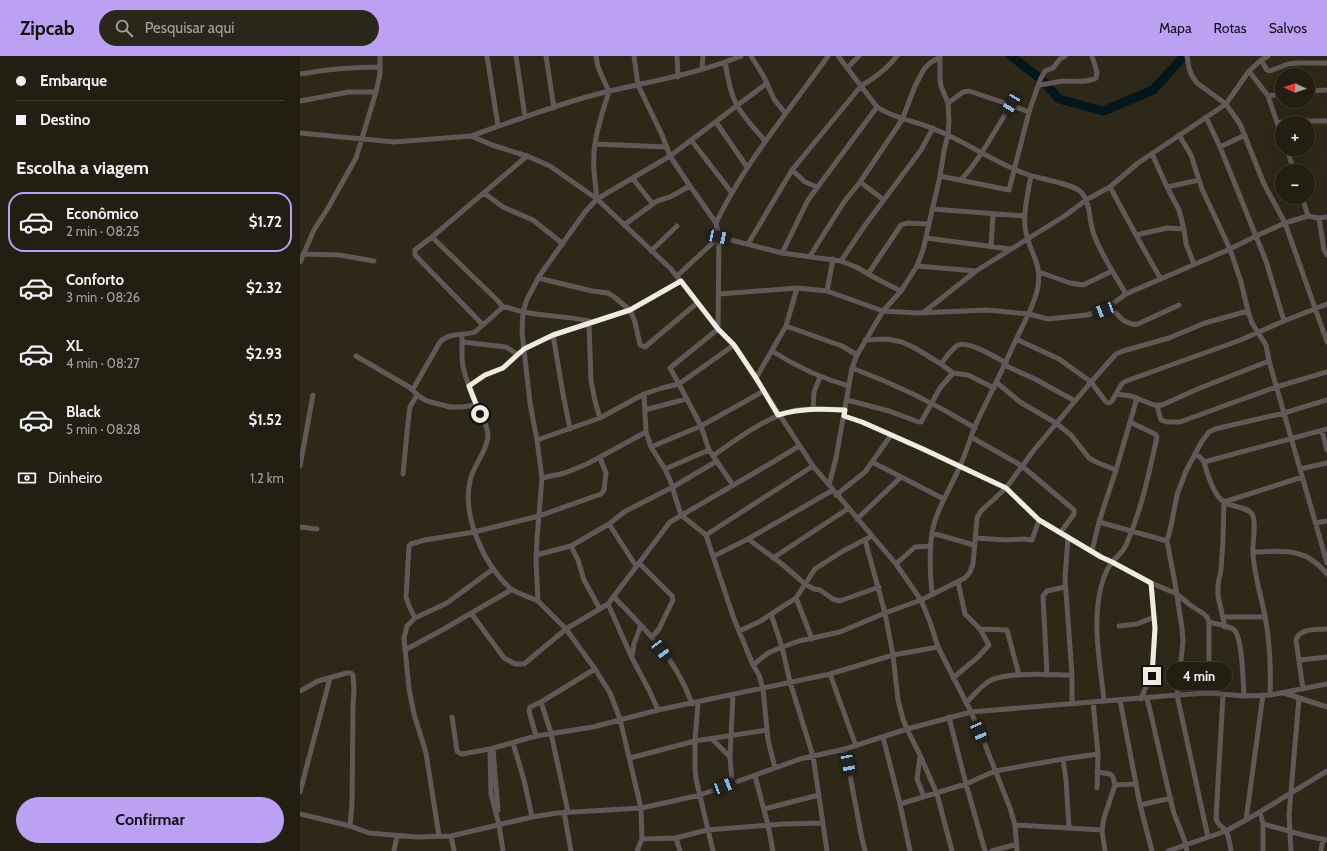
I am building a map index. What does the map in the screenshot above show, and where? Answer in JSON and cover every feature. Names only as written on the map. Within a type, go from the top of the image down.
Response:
[{"type":"street","points":[[300,262],[314,230],[352,168],[376,92],[380,74],[380,56]]},
{"type":"street","points":[[487,56],[498,126]]},
{"type":"street","points":[[516,56],[525,117]]},
{"type":"street","points":[[546,56],[554,108]]},
{"type":"street","points":[[596,56],[598,67],[609,92],[602,112],[595,144],[597,199]]},
{"type":"street","points":[[634,56],[638,85],[670,156],[716,223],[719,237],[718,329],[670,368],[701,426],[709,450],[714,455],[733,485]]},
{"type":"street","points":[[678,56],[678,77]]},
{"type":"street","points":[[702,70],[703,56]]},
{"type":"street","points":[[300,133],[394,142],[470,136],[583,98],[678,77],[741,56]]},
{"type":"street","points":[[752,56],[774,99],[785,113]]},
{"type":"street","points":[[716,223],[747,167],[828,56]]},
{"type":"street","points":[[838,56],[877,107],[885,113],[902,120],[932,128],[1013,169],[1031,176],[1074,187],[1081,192],[1086,200],[1094,236],[1126,294]]},
{"type":"street","points":[[848,68],[859,56]]},
{"type":"street","points":[[748,244],[792,170],[861,86],[876,77],[891,64],[897,56]]},
{"type":"street","points":[[829,486],[836,458],[852,368],[857,355],[883,311],[901,291],[917,266],[926,238],[948,135],[948,103],[941,86],[940,56]]},
{"type":"street","points":[[810,256],[844,202],[860,182],[902,120],[915,86],[924,69],[940,56]]},
{"type":"street","points":[[1039,85],[1062,81],[1092,80],[1096,78],[1097,72],[1092,56]]},
{"type":"street","points":[[1187,56],[1189,68],[1197,83],[1226,104],[1235,115],[1245,135],[1264,184],[1285,223],[1327,342]]},
{"type":"street","points":[[923,313],[976,271],[1066,215],[1086,200],[1110,187],[1138,163],[1226,104],[1249,71],[1268,56]]},
{"type":"street","points":[[940,176],[1008,190],[1029,112],[1039,85],[1045,71],[1055,66],[1061,57]]},
{"type":"street","points":[[1261,60],[1267,70],[1270,71],[1288,64],[1327,63]]},
{"type":"street","points":[[725,62],[732,93],[737,106],[765,141]]},
{"type":"street","points":[[300,74],[323,70],[380,67]]},
{"type":"street","points":[[1249,71],[1268,96],[1275,117]]},
{"type":"street","points":[[538,601],[536,555],[542,478],[530,403],[522,332],[523,312],[527,300],[538,278],[597,199],[670,156],[767,83]]},
{"type":"street","points":[[1315,91],[1327,90]]},
{"type":"street","points":[[948,103],[963,92],[969,91],[1011,104],[1029,112]]},
{"type":"street","points":[[300,101],[349,92],[376,92]]},
{"type":"street","points":[[1268,96],[1275,95]]},
{"type":"street","points":[[960,180],[969,172],[1011,104]]},
{"type":"street","points":[[782,253],[808,200],[877,107]]},
{"type":"street","points":[[1206,117],[1220,147],[1266,260],[1284,321]]},
{"type":"street","points":[[1315,120],[1327,120]]},
{"type":"street","points":[[716,122],[747,167]]},
{"type":"street","points":[[841,260],[921,150],[932,128]]},
{"type":"street","points":[[1180,135],[1191,155],[1202,189],[1230,249],[1252,323],[1266,345],[1276,387],[1327,562]]},
{"type":"street","points":[[1220,147],[1245,135]]},
{"type":"street","points":[[470,136],[492,145],[527,156],[550,166],[597,199],[671,269],[718,329],[734,345],[778,415],[813,466],[896,564],[921,600],[938,647],[966,703],[1010,808],[1015,825],[1017,851]]},
{"type":"street","points":[[690,140],[732,193]]},
{"type":"street","points":[[595,144],[667,147]]},
{"type":"street","points":[[1152,154],[1179,210],[1186,244],[1194,264]]},
{"type":"street","points":[[483,325],[415,255],[415,250],[432,238],[527,156]]},
{"type":"street","points":[[792,170],[805,182],[817,187]]},
{"type":"street","points":[[932,593],[931,546],[932,533],[936,518],[960,467],[975,428],[1029,314],[1037,292],[1040,278],[1039,268],[1027,239],[1025,227],[1025,216],[1031,176]]},
{"type":"street","points":[[634,178],[652,204]]},
{"type":"street","points":[[1167,187],[1199,180]]},
{"type":"street","points":[[860,182],[884,200]]},
{"type":"street","points":[[624,225],[657,201],[670,197],[690,186]]},
{"type":"street","points":[[1110,187],[1161,279]]},
{"type":"street","points":[[484,193],[503,207],[533,220],[563,244]]},
{"type":"street","points":[[1304,204],[1308,216]]},
{"type":"street","points":[[932,209],[1025,216]]},
{"type":"street","points":[[991,247],[993,214]]},
{"type":"street","points":[[719,294],[797,288],[827,291],[883,311],[923,313],[987,310],[1029,314],[1048,319],[1057,319],[1087,315],[1104,310],[1126,294],[1230,249],[1285,223],[1308,216],[1327,218]]},
{"type":"street","points":[[1319,218],[1324,250],[1327,255]]},
{"type":"street","points":[[868,274],[901,225],[907,223],[929,224]]},
{"type":"street","points":[[651,250],[677,226]]},
{"type":"street","points":[[1136,235],[1167,228],[1184,229]]},
{"type":"street","points":[[719,237],[782,253],[841,260],[901,291]]},
{"type":"street","points":[[677,276],[719,237]]},
{"type":"street","points":[[432,238],[503,307]]},
{"type":"street","points":[[926,238],[1010,249]]},
{"type":"street","points":[[303,254],[339,255],[374,261]]},
{"type":"street","points":[[827,291],[833,259]]},
{"type":"street","points":[[917,266],[976,271]]},
{"type":"street","points":[[1039,272],[1077,285],[1083,285],[1112,271]]},
{"type":"street","points":[[538,278],[608,293],[619,300],[630,310],[635,322],[640,345],[645,347],[697,303]]},
{"type":"street","points":[[469,386],[485,375],[503,368],[524,349],[553,335],[630,310],[681,281]]},
{"type":"street","points":[[756,378],[786,326],[797,288]]},
{"type":"street","points":[[1110,306],[1124,321],[1130,324],[1138,324],[1179,304]]},
{"type":"street","points":[[1016,339],[1056,357],[1091,382],[1106,402],[1109,403],[1112,401],[1124,382],[1238,341],[1327,304]]},
{"type":"street","points":[[413,389],[440,342],[444,338],[475,332],[503,307],[509,307],[523,312],[580,318],[592,323]]},
{"type":"street","points":[[753,665],[768,653],[782,647],[840,632],[921,600],[932,593],[965,578],[974,564],[974,545],[977,518],[981,511],[1006,488],[1056,423],[1109,360],[1116,354],[1123,351],[1169,338],[1205,323],[1248,311]]},
{"type":"street","points":[[592,323],[591,381],[600,418]]},
{"type":"street","points":[[786,326],[842,346],[857,355]]},
{"type":"street","points":[[462,335],[463,367],[488,435],[484,450],[469,482],[470,514],[474,532],[493,569],[511,590],[538,601],[566,629],[595,669],[610,693],[620,719],[630,758],[640,808],[642,839],[638,850],[630,851]]},
{"type":"street","points":[[553,335],[570,429]]},
{"type":"street","points":[[865,340],[887,339],[902,342],[915,348],[953,373],[968,375],[994,388]]},
{"type":"street","points":[[462,342],[506,347],[517,354]]},
{"type":"street","points":[[941,364],[954,348],[965,344],[972,346],[1075,401]]},
{"type":"street","points":[[537,440],[600,418],[644,394],[679,384],[734,345]]},
{"type":"street","points":[[772,352],[794,365],[820,377],[849,386]]},
{"type":"street","points":[[356,356],[413,389],[427,401],[450,407],[477,405]]},
{"type":"street","points":[[1116,394],[1137,398],[1157,406],[1162,405],[1269,360]]},
{"type":"street","points":[[852,368],[898,386],[975,428]]},
{"type":"street","points":[[1157,406],[1161,420],[1167,422],[1180,422],[1276,387],[1327,372]]},
{"type":"street","points":[[847,400],[889,411],[921,422],[940,388],[953,373]]},
{"type":"street","points":[[812,409],[814,392],[820,377]]},
{"type":"street","points":[[996,382],[1020,402],[1056,423],[1071,435],[1089,458],[1116,470]]},
{"type":"street","points":[[651,447],[701,426],[764,391]]},
{"type":"street","points":[[403,474],[408,413],[417,394]]},
{"type":"street","points":[[644,394],[646,432],[651,447],[665,469],[673,487],[681,515],[706,535],[739,631],[753,665],[759,674],[763,689],[767,730],[774,768]]},
{"type":"street","points":[[300,466],[313,395]]},
{"type":"street","points":[[1092,552],[1099,522],[1137,398]]},
{"type":"street","points":[[645,410],[686,399]]},
{"type":"street","points":[[1208,837],[1178,694],[1182,642],[1181,614],[1167,541],[1177,495],[1186,471],[1202,441],[1209,432],[1215,429],[1284,413],[1327,400]]},
{"type":"street","points":[[714,455],[778,415],[798,410],[812,409],[844,413],[1006,488],[1039,520],[1092,552],[1151,583],[1177,594],[1190,606],[1207,617],[1209,622],[1209,694]]},
{"type":"street","points":[[1104,701],[1097,641],[1097,616],[1104,578],[1112,562],[1121,555],[1132,532],[1141,507],[1157,437],[1156,434],[1130,422]]},
{"type":"street","points":[[1204,462],[1325,430],[1327,450]]},
{"type":"street","points":[[542,478],[565,473],[588,464],[646,432]]},
{"type":"street","points":[[714,556],[834,492],[865,472],[891,435]]},
{"type":"street","points":[[971,437],[1022,466],[1074,510],[1074,514],[1060,533]]},
{"type":"street","points":[[472,613],[500,654],[515,664],[524,664],[566,629],[608,604],[670,522],[799,446]]},
{"type":"street","points":[[665,469],[709,450]]},
{"type":"street","points":[[1195,454],[1204,462],[1210,481],[1224,502],[1222,555],[1218,596],[1225,627]]},
{"type":"street","points":[[415,618],[406,597],[409,546],[411,544],[425,540],[474,532],[539,516],[601,494],[604,490],[606,472],[600,458]]},
{"type":"street","points":[[536,555],[571,546],[609,524],[624,512],[673,487],[717,461]]},
{"type":"street","points":[[872,462],[944,500]]},
{"type":"street","points":[[1300,469],[1327,463]]},
{"type":"street","points":[[706,535],[813,466]]},
{"type":"street","points":[[857,519],[900,477]]},
{"type":"street","points":[[1224,502],[1302,478]]},
{"type":"street","points":[[1224,502],[1249,511],[1252,514],[1254,524],[1254,568],[1265,617],[1269,650],[1270,695]]},
{"type":"street","points":[[773,558],[849,508]]},
{"type":"street","points":[[975,538],[1032,540],[1039,520]]},
{"type":"street","points":[[1315,523],[1327,521]]},
{"type":"street","points":[[1099,522],[1167,541]]},
{"type":"street","points":[[609,524],[638,564],[672,596],[673,600],[659,629],[652,637]]},
{"type":"street","points":[[300,527],[317,529]]},
{"type":"street","points":[[932,533],[974,545]]},
{"type":"street","points":[[739,631],[771,614],[796,598],[815,569],[843,551],[872,536]]},
{"type":"street","points":[[1068,537],[1065,587],[1072,675],[1072,704]]},
{"type":"street","points":[[748,539],[805,584],[814,589],[820,590],[833,599],[840,601],[879,587]]},
{"type":"street","points":[[865,540],[885,613],[893,655],[898,700],[907,729],[937,794],[952,851]]},
{"type":"street","points":[[571,546],[578,560],[584,580],[600,609]]},
{"type":"street","points":[[896,564],[916,547],[931,546]]},
{"type":"street","points":[[1253,552],[1286,550],[1294,552],[1313,561],[1327,574]]},
{"type":"street","points":[[439,836],[426,753],[414,714],[409,689],[404,643],[405,631],[410,622],[415,618],[447,604],[493,569]]},
{"type":"street","points":[[953,678],[978,657],[988,646],[989,642],[980,629],[965,614],[958,582]]},
{"type":"street","points":[[1151,583],[1155,628],[1152,672],[1144,698],[1177,822],[1186,844],[1187,851]]},
{"type":"street","points":[[1047,675],[1043,596],[1047,591],[1065,587]]},
{"type":"street","points":[[405,650],[511,590]]},
{"type":"street","points":[[614,597],[652,637],[682,680],[692,704]]},
{"type":"street","points":[[796,598],[812,639]]},
{"type":"street","points":[[608,604],[632,658],[658,710]]},
{"type":"street","points":[[771,614],[813,756],[827,851]]},
{"type":"street","points":[[1119,626],[1137,624],[1154,617]]},
{"type":"street","points":[[1223,618],[1265,617]]},
{"type":"street","points":[[1209,622],[1233,630],[1238,637],[1241,651],[1244,696]]},
{"type":"street","points":[[632,658],[634,644],[642,625]]},
{"type":"street","points":[[980,629],[1007,630],[1019,675]]},
{"type":"street","points":[[1303,689],[1296,640],[1302,632],[1327,629]]},
{"type":"street","points":[[452,717],[459,753],[492,748],[551,733],[593,727],[658,710],[830,674],[893,655],[938,647]]},
{"type":"street","points":[[1300,660],[1327,657]]},
{"type":"street","points":[[536,736],[529,709],[595,669]]},
{"type":"street","points":[[300,691],[311,684],[330,678],[351,673],[353,675],[352,804],[350,826]]},
{"type":"street","points":[[830,674],[856,746]]},
{"type":"street","points":[[966,703],[990,681],[999,677],[1019,675],[1072,675]]},
{"type":"street","points":[[300,792],[330,678]]},
{"type":"street","points":[[300,814],[350,826],[369,834],[397,836],[451,836],[566,812],[640,808],[700,795],[800,759],[856,746],[907,729],[970,712],[1178,694],[1244,696],[1270,695],[1327,684]]},
{"type":"street","points":[[1283,693],[1327,707]]},
{"type":"street","points":[[732,783],[730,757],[733,694]]},
{"type":"street","points":[[1223,695],[1216,818],[1220,827],[1226,831],[1231,851]]},
{"type":"street","points":[[1246,820],[1263,695]]},
{"type":"street","points":[[1291,851],[1289,831],[1299,698]]},
{"type":"street","points":[[1120,700],[1140,805],[1152,851]]},
{"type":"street","points":[[541,702],[551,733],[566,812],[571,851]]},
{"type":"street","points":[[698,702],[695,741],[696,779],[713,851]]},
{"type":"street","points":[[1093,702],[1098,754],[1097,788]]},
{"type":"street","points":[[949,717],[985,851]]},
{"type":"street","points":[[630,758],[695,741],[767,730]]},
{"type":"street","points":[[883,737],[910,851]]},
{"type":"street","points":[[712,739],[730,757]]},
{"type":"street","points":[[513,743],[524,780],[532,818]]},
{"type":"street","points":[[492,748],[492,794],[503,851]]},
{"type":"street","points":[[845,749],[865,851]]},
{"type":"street","points":[[900,804],[924,798],[966,784],[995,771],[1098,754]]},
{"type":"street","points":[[920,755],[917,778],[924,798]]},
{"type":"street","points":[[1063,759],[1069,828]]},
{"type":"street","points":[[1097,772],[1110,774],[1116,785],[1104,818],[1102,830],[1105,851]]},
{"type":"street","points":[[1168,851],[1226,831],[1327,772]]},
{"type":"street","points":[[755,776],[768,825],[773,851]]},
{"type":"street","points":[[1116,785],[1136,784]]},
{"type":"street","points":[[764,809],[819,795]]},
{"type":"street","points":[[1140,805],[1171,798]]},
{"type":"street","points":[[1260,812],[1263,824],[1263,851]]},
{"type":"street","points":[[642,839],[676,838],[707,830],[768,825],[823,823]]},
{"type":"street","points":[[1263,824],[1325,839],[1321,851]]},
{"type":"street","points":[[1015,825],[1102,830]]},
{"type":"street","points":[[394,851],[397,836]]},
{"type":"street","points":[[451,836],[454,851]]},
{"type":"street","points":[[676,838],[680,851]]},
{"type":"street","points":[[992,851],[1017,844]]},
{"type":"waterway","points":[[1011,56],[1042,80],[1059,99],[1103,111],[1153,90],[1184,56]]},
{"type":"route","points":[[480,414],[469,386],[475,381],[485,375],[503,368],[524,349],[553,335],[630,310],[681,281],[718,329],[734,345],[778,415],[805,409],[845,410],[844,416],[862,422],[923,449],[1006,488],[1039,520],[1101,557],[1151,583],[1155,628],[1152,676]]}]
